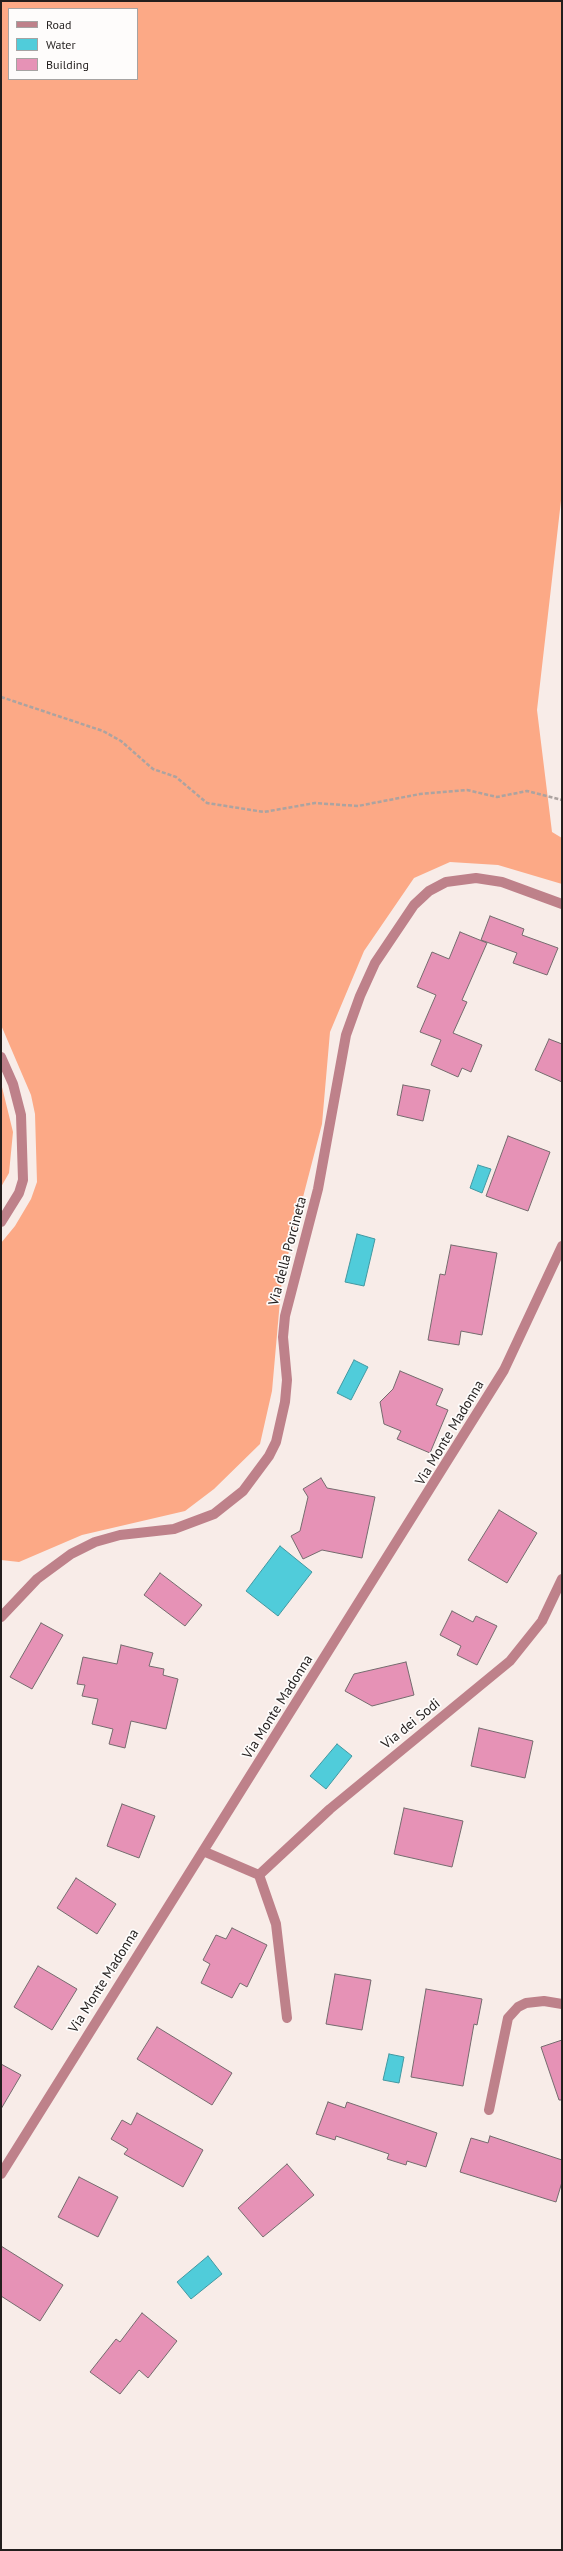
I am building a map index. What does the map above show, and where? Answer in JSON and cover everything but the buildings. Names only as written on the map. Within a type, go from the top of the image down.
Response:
[{"type":"street","name":"Via della Porcineta","points":[[1,1616],[36,1579],[71,1554],[94,1542],[120,1535],[174,1529],[214,1514],[243,1490],[269,1456],[276,1442],[285,1402],[287,1380],[283,1337],[285,1316],[323,1167],[346,1035],[360,996],[375,963],[414,905],[429,891],[446,882],[476,878],[502,882],[562,904]]},
{"type":"street","points":[[1,1057],[13,1084],[21,1115],[24,1180],[19,1193],[1,1222]]},
{"type":"street","name":"Via Monte Madonna","points":[[1,2174],[504,1370],[562,1246]]},
{"type":"street","name":"Via dei Sodi","points":[[259,1875],[330,1809],[510,1661],[542,1621],[562,1579]]},
{"type":"street","points":[[203,1851],[259,1875],[276,1924],[288,2018]]},
{"type":"street","points":[[489,2110],[508,2018],[518,2007],[526,2003],[544,2001],[562,2004]]},
{"type":"path","points":[[1,697],[103,732],[121,741],[153,769],[176,777],[207,803],[264,812],[315,803],[358,806],[420,794],[467,790],[496,797],[527,791],[562,800]]},
{"type":"shaded area","points":[[1,1],[562,1],[562,492],[537,710],[552,832],[562,838],[562,884],[498,865],[450,862],[414,878],[364,951],[330,1032],[322,1124],[282,1278],[272,1391],[260,1444],[214,1489],[185,1511],[82,1535],[19,1562],[1,1560],[1,1243],[15,1226],[31,1199],[37,1182],[35,1114],[31,1095],[1,1025]]},
{"type":"shaded area","points":[[1,1083],[13,1132],[9,1173],[1,1187]]},
{"type":"water","points":[[478,1165],[491,1169],[482,1193],[470,1188]]},
{"type":"water","points":[[357,1234],[375,1239],[364,1286],[345,1282]]},
{"type":"water","points":[[354,1360],[368,1367],[351,1400],[337,1393]]},
{"type":"water","points":[[280,1546],[312,1572],[278,1616],[246,1591]]},
{"type":"water","points":[[337,1744],[352,1756],[326,1789],[310,1776]]},
{"type":"water","points":[[389,2054],[404,2057],[399,2083],[383,2080]]},
{"type":"water","points":[[208,2256],[222,2274],[191,2299],[177,2282]]}]
